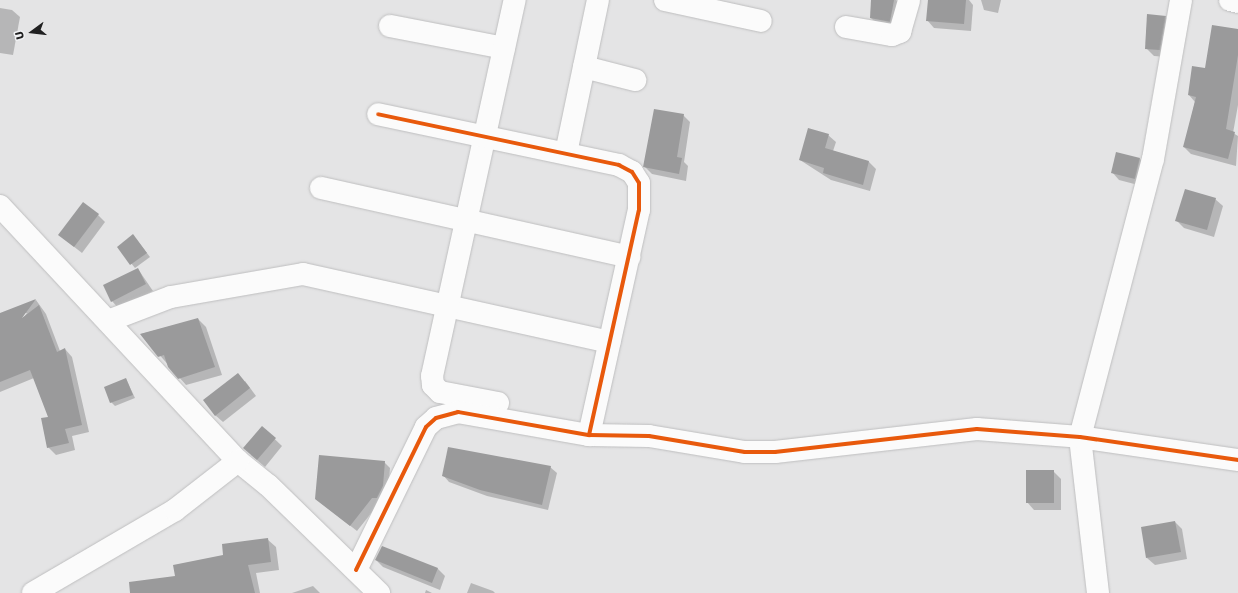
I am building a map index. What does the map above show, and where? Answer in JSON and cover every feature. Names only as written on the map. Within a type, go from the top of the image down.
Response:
[{"type":"street","points":[[514,0],[432,376],[433,385],[440,392],[590,428]]},
{"type":"street","points":[[566,153],[598,0]]},
{"type":"street","points":[[665,0],[688,2],[761,21]]},
{"type":"street","points":[[846,27],[892,35],[900,32],[909,0]]},
{"type":"street","points":[[1098,593],[1080,437],[1153,159],[1181,0]]},
{"type":"street","points":[[1230,0],[1238,2]]},
{"type":"street","points":[[390,26],[504,48]]},
{"type":"street","points":[[584,67],[635,80]]},
{"type":"street","points":[[378,114],[619,164],[632,172],[640,194],[629,257],[590,428]]},
{"type":"street","points":[[321,188],[629,257]]},
{"type":"street","points":[[0,206],[238,461],[268,485],[379,593]]},
{"type":"street","points":[[108,321],[171,297],[303,274],[610,342]]},
{"type":"street","points":[[356,570],[426,427],[436,418],[458,412],[649,436],[745,452],[775,452],[956,429],[1080,437],[1238,460]]},
{"type":"street","points":[[33,593],[175,510],[238,461]]},
{"type":"building","points":[[871,0],[894,0],[890,22],[870,18]]},
{"type":"building","points":[[928,0],[966,0],[964,24],[926,21]]},
{"type":"building","points":[[1147,14],[1166,16],[1160,50],[1145,49]]},
{"type":"building","points":[[1212,25],[1238,29],[1238,55],[1226,129],[1235,132],[1228,159],[1183,147],[1196,97],[1188,95],[1192,66],[1205,68]]},
{"type":"building","points":[[654,109],[684,114],[677,157],[682,158],[679,174],[643,167]]},
{"type":"building","points":[[808,128],[829,134],[825,148],[869,161],[863,185],[823,173],[824,168],[799,160]]},
{"type":"building","points":[[1116,152],[1140,158],[1135,179],[1111,173]]},
{"type":"building","points":[[1185,189],[1216,198],[1207,230],[1175,221]]},
{"type":"building","points":[[83,202],[99,214],[74,247],[58,235]]},
{"type":"building","points":[[133,234],[147,253],[130,265],[117,247]]},
{"type":"building","points":[[138,268],[146,284],[111,302],[103,285]]},
{"type":"building","points":[[36,299],[22,318],[39,305],[57,352],[65,348],[82,425],[65,429],[69,443],[47,448],[41,418],[48,417],[30,370],[0,382],[0,313]]},
{"type":"building","points":[[198,318],[215,367],[178,379],[168,367],[164,355],[158,357],[140,334]]},
{"type":"building","points":[[238,373],[250,388],[215,416],[203,400]]},
{"type":"building","points":[[126,378],[133,395],[110,403],[104,387]]},
{"type":"building","points":[[262,426],[276,438],[257,460],[243,448]]},
{"type":"building","points":[[448,447],[551,466],[542,505],[480,490],[442,476]]},
{"type":"building","points":[[319,455],[385,461],[383,486],[377,498],[372,498],[350,526],[315,499]]},
{"type":"building","points":[[1026,470],[1054,470],[1054,503],[1026,503]]},
{"type":"building","points":[[1175,521],[1181,552],[1146,558],[1141,527]]},
{"type":"building","points":[[268,538],[271,562],[248,565],[255,593],[130,593],[129,582],[175,576],[173,565],[223,555],[222,544]]},
{"type":"building","points":[[382,546],[438,568],[432,583],[375,560]]},
{"type":"cycle path","points":[[356,570],[426,427],[436,418],[458,412],[589,435],[639,210],[639,183],[632,172],[619,165],[378,114]]},
{"type":"cycle path","points":[[589,435],[649,436],[745,452],[775,452],[977,429],[1080,437],[1238,460]]}]
